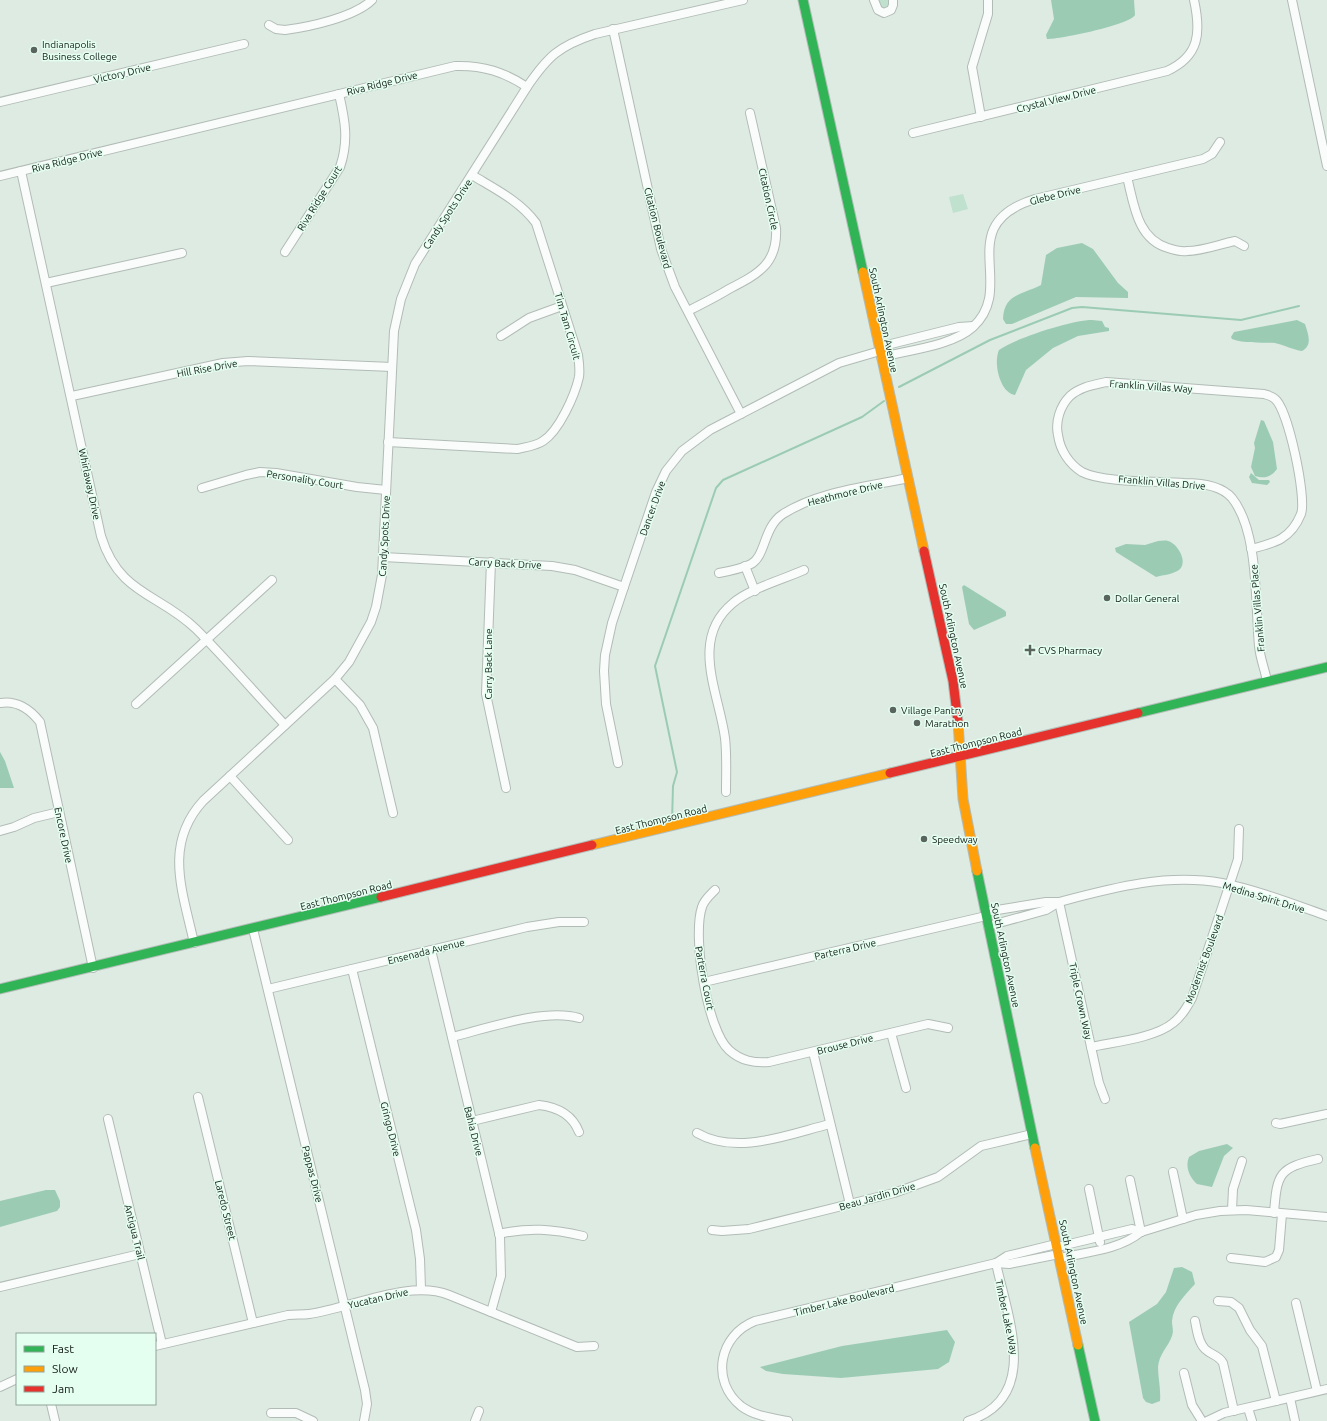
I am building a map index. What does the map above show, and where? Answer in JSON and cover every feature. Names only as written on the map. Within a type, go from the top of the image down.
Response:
[{"type":"main road","name":"South Arlington Avenue","points":[[803,0],[954,690],[964,805],[1032,1134],[1096,1421]]},
{"type":"main road","name":"East Thompson Road","points":[[0,989],[93,968],[1267,681],[1327,668]]},
{"type":"street","points":[[269,25],[276,29],[285,30],[339,17],[355,12],[372,0]]},
{"type":"street","points":[[527,87],[543,64],[562,49],[576,41],[613,29],[743,0]]},
{"type":"street","points":[[874,0],[878,10],[884,13],[890,10],[893,5],[893,0]]},
{"type":"street","points":[[981,117],[972,67],[988,14],[988,0]]},
{"type":"street","name":"Crystal View Drive","points":[[913,133],[1162,73],[1178,65],[1192,51],[1197,38],[1199,25],[1194,0]]},
{"type":"street","points":[[1292,0],[1327,166]]},
{"type":"street","name":"Citation Boulevard","points":[[613,29],[661,248],[673,282],[741,414]]},
{"type":"street","name":"Victory Drive","points":[[0,102],[244,44]]},
{"type":"street","name":"Riva Ridge Drive","points":[[0,176],[449,67],[472,65],[488,68],[504,73],[527,87]]},
{"type":"street","name":"Candy Spots Drive","points":[[194,943],[178,868],[180,843],[186,825],[196,808],[335,679],[358,648],[371,622],[380,591],[383,557],[394,331],[397,313],[405,286],[415,264],[527,87]]},
{"type":"street","name":"Riva Ridge Court","points":[[285,252],[340,167],[344,154],[346,128],[339,94]]},
{"type":"street","name":"Citation Circle","points":[[688,311],[754,276],[766,264],[774,251],[776,228],[750,113]]},
{"type":"street","name":"Glebe Drive","points":[[880,351],[954,339],[974,326],[985,312],[990,294],[990,237],[993,227],[999,219],[1015,206],[1025,202],[1203,159],[1212,154],[1220,142]]},
{"type":"street","name":"Whirlaway Drive","points":[[21,171],[72,396],[101,536],[111,561],[125,579],[138,590],[188,622],[285,725]]},
{"type":"street","name":"Tim Tam Circuit","points":[[388,442],[517,449],[530,447],[542,442],[550,435],[558,424],[576,388],[579,375],[578,355],[536,223],[528,212],[520,206],[472,175]]},
{"type":"street","points":[[1127,177],[1137,217],[1148,235],[1155,242],[1163,246],[1186,252],[1235,241],[1244,246]]},
{"type":"street","points":[[46,283],[182,253]]},
{"type":"street","points":[[501,336],[528,318],[562,306]]},
{"type":"street","name":"Dancer Drive","points":[[618,763],[606,704],[604,671],[608,639],[656,492],[671,463],[696,438],[839,363],[880,351]]},
{"type":"street","name":"Hill Rise Drive","points":[[72,396],[223,363],[248,361],[392,367]]},
{"type":"street","name":"Franklin Villas Way","points":[[1083,472],[1070,462],[1060,446],[1056,430],[1059,412],[1070,397],[1089,385],[1106,382],[1122,383],[1264,394],[1275,399]]},
{"type":"street","name":"Franklin Villas Place","points":[[1267,681],[1259,647],[1256,585],[1251,549],[1275,544],[1294,526],[1301,512],[1302,486],[1282,409],[1275,399]]},
{"type":"street","name":"Personality Court","points":[[202,488],[260,472],[276,473],[357,487],[386,490]]},
{"type":"street","name":"Franklin Villas Drive","points":[[1083,472],[1101,477],[1202,484],[1218,488],[1231,496],[1239,508],[1251,549]]},
{"type":"street","name":"Heathmore Drive","points":[[719,573],[752,564],[760,555],[769,528],[774,521],[782,514],[803,503],[823,496],[908,478]]},
{"type":"street","name":"Carry Back Drive","points":[[383,557],[552,566],[575,570],[624,587]]},
{"type":"street","name":"Carry Back Lane","points":[[491,562],[486,694],[506,788]]},
{"type":"street","points":[[745,566],[755,591]]},
{"type":"street","points":[[726,792],[725,738],[709,667],[710,644],[717,622],[727,608],[740,598],[804,570]]},
{"type":"street","points":[[136,704],[272,580]]},
{"type":"street","points":[[335,679],[360,705],[373,728],[393,813]]},
{"type":"street","name":"Encore Drive","points":[[0,703],[13,701],[36,717],[40,722],[93,968]]},
{"type":"street","points":[[230,776],[288,840]]},
{"type":"street","points":[[0,831],[14,827],[34,818],[60,812]]},
{"type":"street","name":"Modernist Boulevard","points":[[1090,1047],[1156,1032],[1172,1024],[1184,1012],[1192,998],[1230,886],[1238,859],[1239,829]]},
{"type":"street","name":"Medina Spirit Drive","points":[[986,914],[1046,902],[1059,902],[1116,887],[1154,881],[1187,880],[1230,886],[1327,916]]},
{"type":"street","name":"Parterra Court","points":[[715,890],[704,902],[699,921],[698,949],[704,982],[718,1035],[731,1052],[742,1058]]},
{"type":"street","name":"Medina Spirit Drive","points":[[988,926],[1046,910],[1059,902]]},
{"type":"street","name":"Triple Crown Way","points":[[1059,902],[1098,1083],[1105,1099]]},
{"type":"street","name":"Parterra Drive","points":[[704,982],[986,914]]},
{"type":"street","name":"Ensenada Avenue","points":[[268,989],[539,924],[584,922]]},
{"type":"street","name":"Pappas Drive","points":[[253,929],[365,1390],[367,1404],[364,1421]]},
{"type":"street","name":"Bahia Drive","points":[[431,950],[499,1234],[501,1276],[491,1312]]},
{"type":"street","name":"Gringo Drive","points":[[352,969],[417,1235],[420,1259],[421,1289]]},
{"type":"street","points":[[452,1037],[547,1015],[563,1014],[579,1018]]},
{"type":"street","name":"Brouse Drive","points":[[742,1058],[752,1062],[764,1063],[928,1024],[936,1024],[948,1028]]},
{"type":"street","points":[[891,1033],[906,1088]]},
{"type":"street","points":[[813,1052],[850,1204]]},
{"type":"street","name":"Laredo Street","points":[[198,1097],[253,1323]]},
{"type":"street","points":[[472,1121],[539,1105],[556,1108],[565,1113],[572,1120],[579,1132]]},
{"type":"street","points":[[1276,1123],[1280,1124],[1327,1114]]},
{"type":"street","name":"Antigua Trail","points":[[108,1119],[140,1254],[159,1345]]},
{"type":"street","points":[[697,1133],[721,1142],[750,1143],[830,1124]]},
{"type":"street","name":"Beau Jardin Drive","points":[[712,1230],[742,1230],[894,1193],[935,1178],[986,1144],[1032,1134]]},
{"type":"street","points":[[1231,1258],[1265,1262],[1275,1258],[1278,1254],[1278,1213],[1276,1191],[1285,1171],[1294,1164],[1318,1159]]},
{"type":"street","points":[[1232,1210],[1233,1189],[1242,1161]]},
{"type":"street","points":[[1173,1172],[1183,1218]]},
{"type":"street","points":[[1130,1180],[1141,1232],[1183,1218],[1214,1211],[1232,1210],[1327,1217]]},
{"type":"street","points":[[1089,1189],[1102,1249]]},
{"type":"street","points":[[499,1234],[536,1228],[553,1229],[583,1236]]},
{"type":"street","name":"Timber Lake Boulevard","points":[[1058,1250],[1132,1229],[1141,1232]]},
{"type":"street","name":"Timber Lake Boulevard","points":[[788,1421],[757,1414],[742,1407],[727,1390],[722,1371],[722,1359],[726,1346],[738,1331],[749,1324],[996,1263],[1007,1256],[1058,1250],[1102,1249],[1132,1239],[1141,1232]]},
{"type":"street","points":[[0,1287],[140,1254]]},
{"type":"street","name":"Timber Lake Way","points":[[968,1421],[983,1415],[998,1404],[1009,1388],[1015,1369],[1015,1349],[996,1263]]},
{"type":"street","name":"Yucatan Drive","points":[[159,1345],[288,1315],[310,1314],[421,1289],[441,1291],[577,1347],[594,1346]]},
{"type":"street","points":[[1218,1301],[1232,1303],[1239,1308],[1250,1330],[1262,1346],[1276,1401]]},
{"type":"street","points":[[1296,1303],[1317,1391]]},
{"type":"street","points":[[1195,1321],[1202,1346],[1206,1351],[1220,1358],[1223,1363],[1234,1411]]},
{"type":"street","points":[[1184,1373],[1192,1406],[1202,1421]]},
{"type":"street","points":[[0,1387],[16,1379]]},
{"type":"street","points":[[1207,1421],[1217,1415],[1327,1389]]},
{"type":"street","points":[[1290,1398],[1295,1421]]},
{"type":"street","points":[[51,1405],[55,1421]]},
{"type":"street","points":[[1248,1408],[1252,1421]]},
{"type":"street","points":[[475,1421],[480,1411]]},
{"type":"street","points":[[271,1413],[296,1412],[313,1421]]},
{"type":"shaded area","points":[[874,0],[893,0],[886,12]]},
{"type":"shaded area","points":[[1051,0],[1134,0],[1135,15],[1121,23],[1108,27],[1079,34],[1047,39],[1046,35],[1054,19]]},
{"type":"shaded area","points":[[963,194],[968,209],[953,213],[949,197]]},
{"type":"shaded area","points":[[1082,243],[1093,249],[1118,283],[1128,292],[1128,298],[1076,297],[1012,324],[1006,324],[1003,319],[1004,311],[1010,300],[1015,296],[1041,285],[1046,255],[1057,248]]},
{"type":"shaded area","points":[[1092,320],[1102,321],[1105,327],[1109,328],[1109,331],[1078,336],[1053,348],[1026,370],[1015,395],[1005,389],[997,369],[997,356],[999,350],[1018,340],[1044,330],[1071,323]]},
{"type":"shaded area","points":[[1297,320],[1305,324],[1309,339],[1308,346],[1302,351],[1275,343],[1242,342],[1232,339],[1231,337],[1234,332]]},
{"type":"shaded area","points":[[1261,420],[1264,421],[1273,442],[1277,469],[1270,476],[1265,477],[1255,476],[1251,467],[1255,448],[1254,443]]},
{"type":"shaded area","points":[[1251,473],[1259,480],[1269,480],[1270,482],[1267,485],[1252,483],[1249,477]]},
{"type":"shaded area","points":[[1158,541],[1171,542],[1178,549],[1183,562],[1178,571],[1156,577],[1116,552],[1115,548],[1126,544],[1145,545]]},
{"type":"shaded area","points":[[964,585],[1004,610],[1006,612],[1006,616],[974,630],[969,624],[962,587]]},
{"type":"shaded area","points":[[0,752],[5,761],[14,788],[0,788]]},
{"type":"shaded area","points":[[1227,1144],[1233,1148],[1224,1156],[1212,1187],[1197,1184],[1188,1171],[1187,1164],[1189,1157],[1199,1151]]},
{"type":"shaded area","points":[[46,1190],[55,1190],[60,1201],[60,1207],[57,1211],[0,1227],[0,1201]]},
{"type":"shaded area","points":[[1182,1267],[1192,1272],[1195,1284],[1180,1301],[1175,1310],[1172,1321],[1172,1336],[1162,1354],[1158,1367],[1160,1401],[1152,1404],[1146,1402],[1143,1398],[1129,1322],[1157,1304],[1166,1292],[1174,1268]]},
{"type":"shaded area","points":[[947,1330],[955,1342],[949,1362],[938,1369],[841,1378],[783,1374],[766,1371],[760,1367],[842,1346]]},
{"type":"waterway","points":[[899,387],[990,340],[1072,308],[1082,307],[1241,320],[1299,306]]},
{"type":"waterway","points":[[672,822],[673,786],[677,772],[655,666],[716,488],[723,480],[862,417],[884,401]]},
{"type":"traffic: fast","points":[[803,0],[863,272]]},
{"type":"traffic: fast","points":[[1138,713],[1327,667]]},
{"type":"traffic: fast","points":[[977,871],[1035,1148]]},
{"type":"traffic: fast","points":[[0,989],[381,897]]},
{"type":"traffic: fast","points":[[1078,1345],[1095,1421]]},
{"type":"traffic: slow","points":[[863,272],[924,551]]},
{"type":"traffic: slow","points":[[958,722],[963,799],[977,871]]},
{"type":"traffic: slow","points":[[592,845],[890,773]]},
{"type":"traffic: slow","points":[[1035,1148],[1078,1345]]},
{"type":"traffic: jam","points":[[924,551],[953,681],[958,722]]},
{"type":"traffic: jam","points":[[890,773],[1138,713]]},
{"type":"traffic: jam","points":[[381,897],[592,845]]},
{"type":"place","name":"Indianapolis Business College","points":[[34,50]]},
{"type":"place","name":"Dollar General","points":[[1107,598]]},
{"type":"place","name":"CVS Pharmacy","points":[[1030,650]]},
{"type":"place","name":"Village Pantry","points":[[893,710]]},
{"type":"place","name":"Marathon","points":[[917,723]]},
{"type":"place","name":"Speedway","points":[[924,839]]}]
